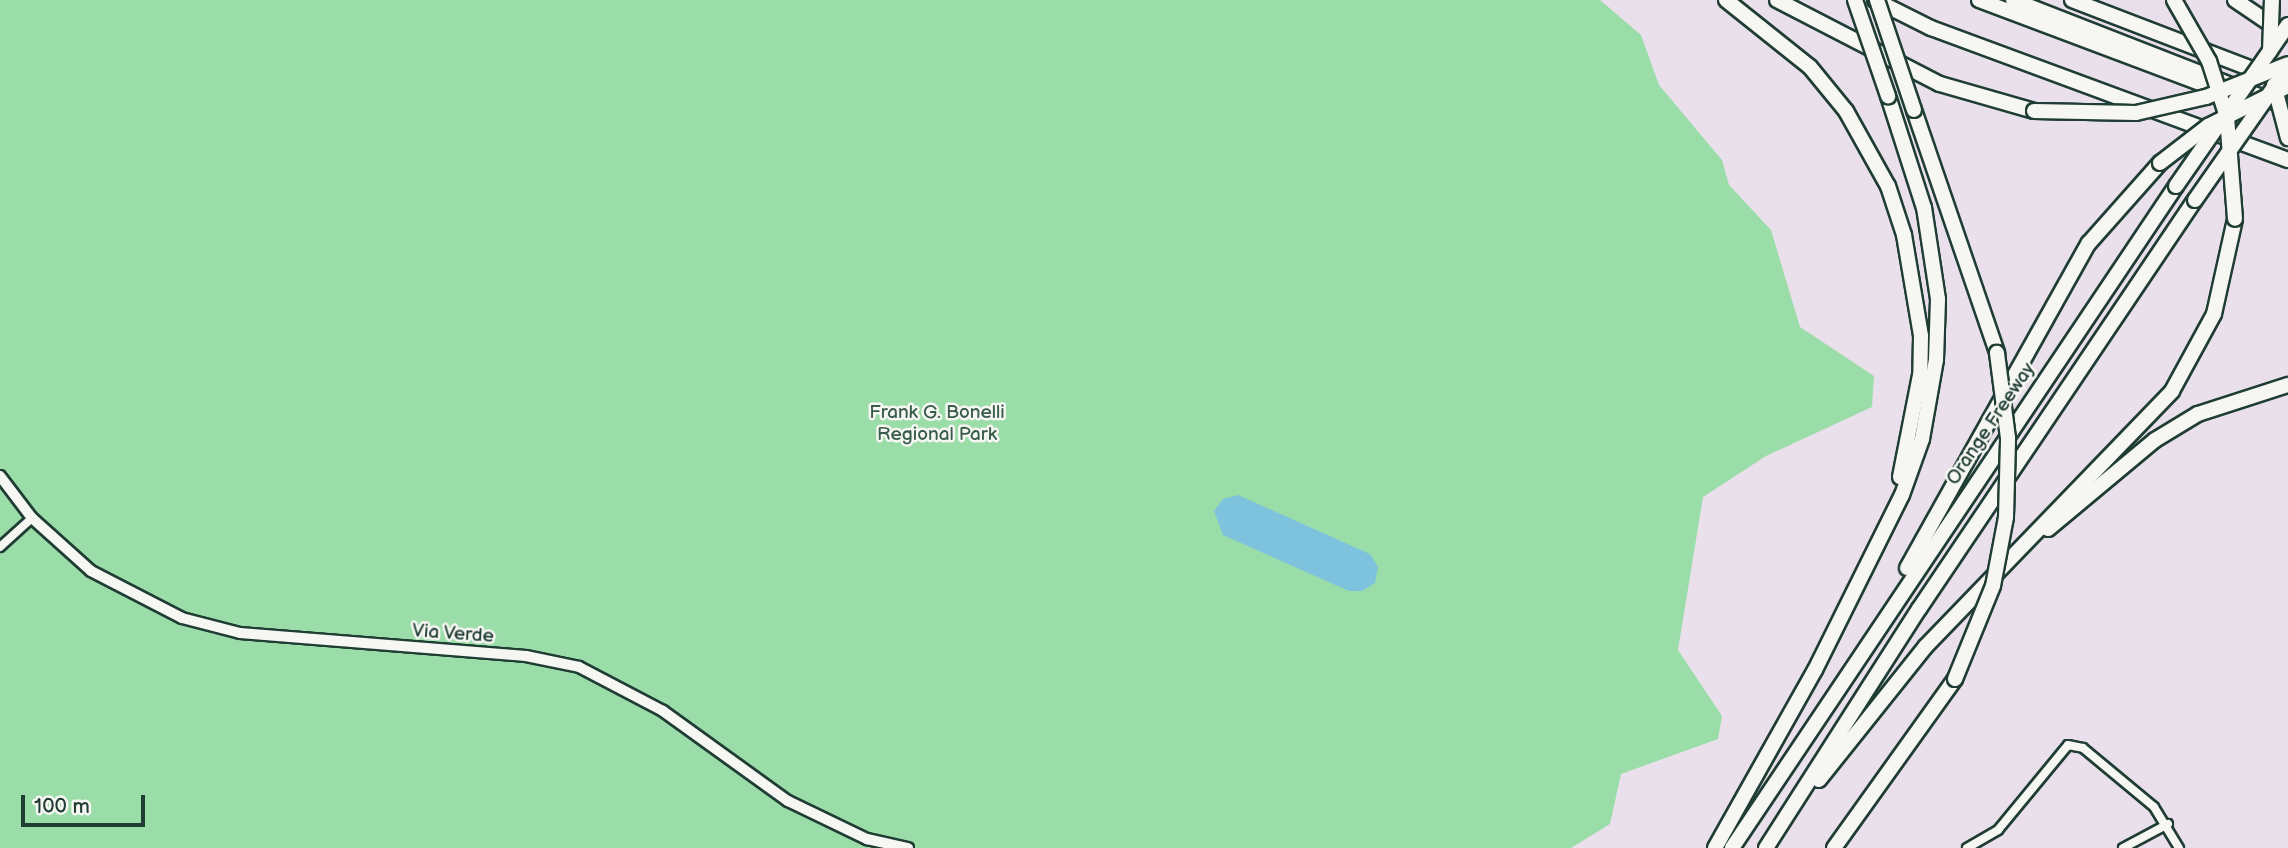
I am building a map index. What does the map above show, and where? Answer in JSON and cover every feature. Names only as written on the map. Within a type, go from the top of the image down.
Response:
[{"type":"highway","points":[[1726,0],[1782,40],[1846,111],[1888,186],[1904,235],[1917,292],[1920,375],[1907,449],[1884,527]]},
{"type":"highway","points":[[1777,0],[1940,84],[2034,111],[2136,113],[2206,97],[2288,65]]},
{"type":"highway","points":[[1715,848],[1815,670],[1884,527],[1922,439],[1936,359],[1938,299],[1924,208],[1855,0]]},
{"type":"highway","points":[[1834,848],[1955,678],[1993,586],[2006,517],[2008,438],[1997,353],[1876,0]]},
{"type":"highway","points":[[1876,0],[1931,28],[2288,160]]},
{"type":"highway","points":[[1979,0],[2288,117]]},
{"type":"highway","points":[[2013,0],[2288,107]]},
{"type":"highway","points":[[2072,0],[2288,85]]},
{"type":"highway","points":[[1790,808],[1926,646],[2150,419],[2189,366],[2220,296],[2235,219],[2227,117],[2209,61],[2174,0]]},
{"type":"highway","points":[[2235,0],[2288,35]]},
{"type":"highway","points":[[2272,0],[2270,54],[2288,138]]},
{"type":"highway","name":"Orange Freeway","points":[[1732,848],[1862,649],[2288,25]]},
{"type":"highway","points":[[1766,848],[2195,200],[2288,65]]},
{"type":"highway","points":[[1862,649],[2089,243],[2160,163],[2208,125],[2288,85]]},
{"type":"highway","points":[[2024,545],[2155,440],[2198,414],[2288,385]]},
{"type":"main road","name":"Via Verde","points":[[0,476],[32,518],[91,571],[182,618],[240,633],[526,656],[579,667],[663,710],[788,801],[867,839],[908,848]]},
{"type":"street","points":[[0,547],[32,518]]},
{"type":"street","points":[[1967,848],[1998,830],[2068,745],[2083,748],[2168,824],[2179,848]]},
{"type":"street","points":[[2123,848],[2168,824]]},
{"type":"green space","name":"Frank G. Bonelli Regional Park","points":[[0,0],[1600,0],[1641,35],[1659,85],[1722,160],[1729,185],[1771,230],[1800,327],[1874,376],[1872,407],[1766,456],[1703,497],[1678,650],[1722,716],[1718,739],[1621,774],[1610,824],[1571,848],[0,848]]},
{"type":"water","points":[[1238,495],[1370,554],[1378,567],[1375,583],[1362,591],[1349,591],[1223,535],[1214,511],[1223,499]]}]
